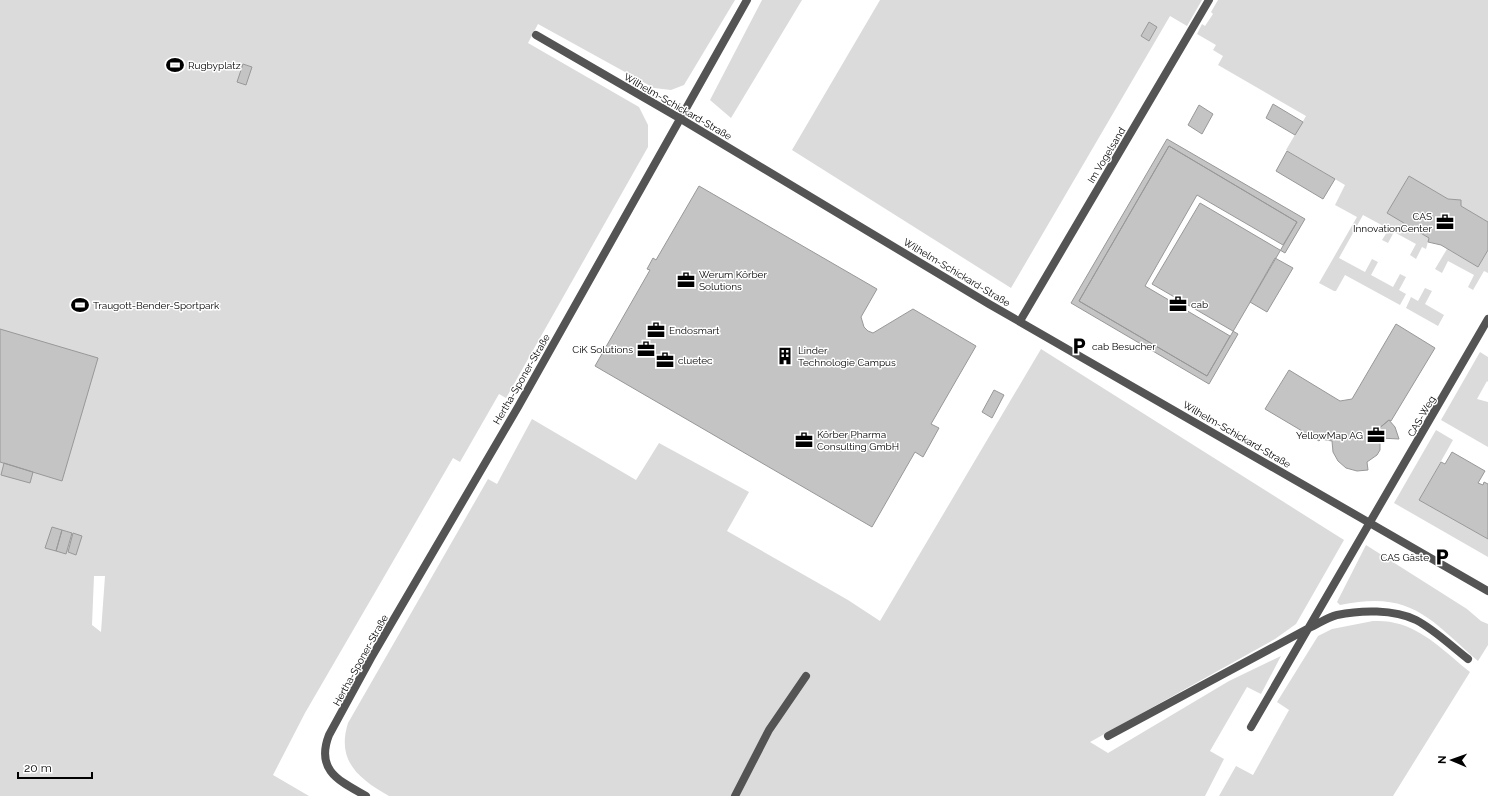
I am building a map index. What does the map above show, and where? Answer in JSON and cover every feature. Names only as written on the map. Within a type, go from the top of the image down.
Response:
[{"type":"street","name":"Hertha-Sponer-Straße","points":[[366,796],[335,778],[330,770],[325,758],[325,745],[332,730],[371,658],[518,407],[747,0]]},
{"type":"street","name":"Im Vogelsand","points":[[1020,321],[1209,0]]},
{"type":"street","name":"Wilhelm-Schickard-Straße","points":[[536,35],[681,119],[1020,321],[1488,591]]},
{"type":"street","name":"CAS-Weg","points":[[1369,522],[1488,319]]},
{"type":"street","points":[[1251,727],[1369,522]]},
{"type":"street","points":[[1108,736],[1336,615],[1366,612],[1398,614],[1416,620],[1468,659]]},
{"type":"street","points":[[735,796],[769,730],[806,676]]},
{"type":"shaded area","points":[[0,0],[735,0],[684,85],[671,90],[654,88],[538,24],[528,43],[639,107],[648,125],[648,147],[506,398],[499,394],[460,462],[453,458],[305,713],[273,775],[309,796],[0,796]],"holes":[[[94,576],[105,576],[101,632],[92,625]]]},
{"type":"shaded area","points":[[762,0],[802,0],[731,118],[710,100]]},
{"type":"shaded area","points":[[880,0],[1202,0],[1187,26],[1170,16],[1011,288],[792,150]]},
{"type":"shaded area","points":[[1218,0],[1488,0],[1488,222],[1461,206],[1461,200],[1448,199],[1409,176],[1387,213],[1429,238],[1426,249],[1422,247],[1416,259],[1410,255],[1416,244],[1394,232],[1388,243],[1382,240],[1389,229],[1363,215],[1339,258],[1365,272],[1372,259],[1378,262],[1371,275],[1393,287],[1400,274],[1406,277],[1399,290],[1406,294],[1400,305],[1345,275],[1336,291],[1319,283],[1357,217],[1335,205],[1345,185],[1286,150],[1306,116],[1218,65],[1223,56],[1213,50],[1216,45],[1197,34],[1202,24],[1205,26],[1213,14],[1211,12]]},
{"type":"shaded area","points":[[1447,249],[1478,267],[1488,250],[1488,273],[1484,271],[1473,290],[1468,287],[1474,275],[1448,261],[1442,273],[1435,269]]},
{"type":"shaded area","points":[[1425,288],[1432,291],[1425,304],[1444,315],[1438,326],[1406,308],[1411,297],[1418,301]]},
{"type":"shaded area","points":[[1041,349],[1344,540],[1296,624],[1275,639],[1090,742],[1108,753],[1229,681],[1281,656],[1261,694],[1247,687],[1210,751],[1224,759],[1205,796],[389,796],[368,783],[353,767],[345,748],[345,736],[348,723],[488,479],[497,484],[532,419],[636,480],[659,443],[749,492],[727,531],[848,600],[880,621]]},
{"type":"shaded area","points":[[1480,352],[1488,357],[1488,382],[1487,381],[1477,399],[1488,402],[1488,447],[1441,420]]},
{"type":"shaded area","points":[[1436,430],[1453,440],[1419,500],[1488,539],[1488,557],[1394,503]]},
{"type":"shaded area","points":[[1366,545],[1467,609],[1481,621],[1488,624],[1488,645],[1478,661],[1432,620],[1417,611],[1402,605],[1385,601],[1364,601],[1340,605],[1337,602]]},
{"type":"shaded area","points":[[1373,621],[1392,622],[1416,631],[1435,643],[1470,672],[1393,796],[1219,796],[1236,766],[1253,775],[1289,710],[1277,702],[1318,636],[1332,629]]},
{"type":"building","points":[[1149,22],[1157,27],[1149,41],[1141,36]]},
{"type":"building","points":[[243,64],[252,67],[246,85],[237,82]]},
{"type":"building","points":[[1273,104],[1303,122],[1295,135],[1266,118]]},
{"type":"building","points":[[1199,105],[1213,114],[1202,134],[1188,125]]},
{"type":"building","points":[[1167,139],[1305,219],[1285,253],[1200,203],[1152,284],[1238,334],[1209,384],[1071,303]],"holes":[[[1169,146],[1297,222],[1283,245],[1197,195],[1145,286],[1230,336],[1207,376],[1079,301]]]},
{"type":"building","points":[[1169,146],[1297,222],[1207,376],[1079,301]]},
{"type":"building","points":[[1287,151],[1335,179],[1323,199],[1276,171]]},
{"type":"building","points":[[1409,176],[1448,199],[1461,200],[1461,206],[1488,222],[1488,250],[1478,267],[1441,245],[1428,242],[1429,238],[1387,213]]},
{"type":"building","name":"Linder Technologie Campus","points":[[699,186],[877,289],[861,317],[864,327],[868,331],[873,333],[913,309],[976,346],[931,424],[939,428],[923,457],[915,452],[872,527],[595,366],[650,270],[647,269],[653,258],[656,260]]},
{"type":"building","points":[[1275,258],[1293,268],[1267,312],[1250,302]]},
{"type":"building","points":[[1396,324],[1435,348],[1391,421],[1389,420],[1377,430],[1380,438],[1380,450],[1377,455],[1367,462],[1368,470],[1357,471],[1346,468],[1338,461],[1333,452],[1332,441],[1321,439],[1319,441],[1265,409],[1289,370],[1340,401],[1352,399]]},
{"type":"building","points":[[0,329],[98,358],[62,481],[0,462]]},
{"type":"building","points":[[994,390],[1004,395],[992,418],[982,412]]},
{"type":"building","points":[[1389,420],[1395,427],[1399,439],[1380,438],[1377,430]]},
{"type":"building","points":[[1452,452],[1485,471],[1478,483],[1483,485],[1484,482],[1488,484],[1488,539],[1419,500],[1441,462],[1445,464]]},
{"type":"building","points":[[4,463],[33,472],[30,483],[1,475]]},
{"type":"building","points":[[52,527],[62,530],[56,551],[45,548]]},
{"type":"building","points":[[62,530],[72,533],[66,554],[56,551]]},
{"type":"building","points":[[73,533],[82,536],[76,555],[68,552]]},
{"type":"place","name":"Rugbyplatz","points":[[175,65]]},
{"type":"place","name":"CAS InnovationCenter","points":[[1445,222]]},
{"type":"place","name":"Werum Körber Solutions","points":[[686,280]]},
{"type":"place","name":"cab","points":[[1178,304]]},
{"type":"place","name":"Traugott-Bender-Sportpark","points":[[80,305]]},
{"type":"place","name":"Endosmart","points":[[656,330]]},
{"type":"place","name":"cab Besucher","points":[[1079,346]]},
{"type":"place","name":"CiK Solutions","points":[[646,349]]},
{"type":"place","name":"Linder Technologie Campus","points":[[785,356]]},
{"type":"place","name":"cluetec","points":[[665,360]]},
{"type":"place","name":"YellowMap AG","points":[[1376,435]]},
{"type":"place","name":"Körber Pharma Consulting GmbH","points":[[804,440]]},
{"type":"place","name":"CAS Gäste","points":[[1442,557]]}]
